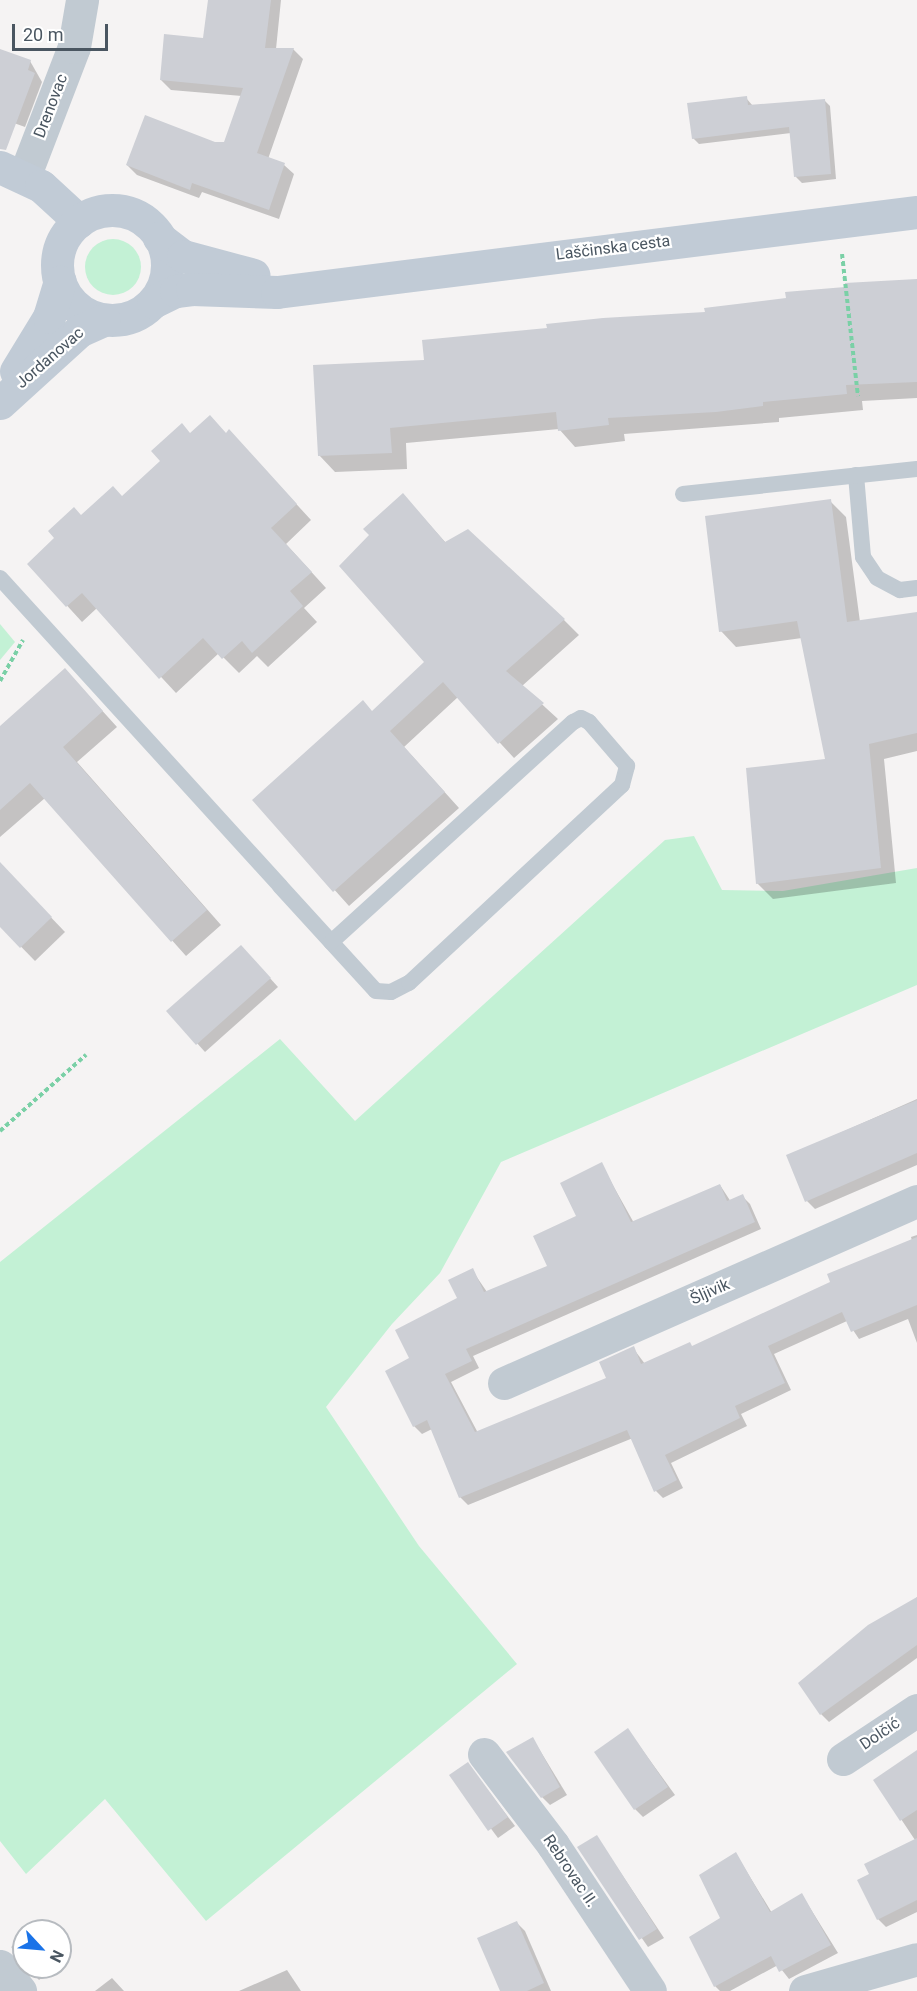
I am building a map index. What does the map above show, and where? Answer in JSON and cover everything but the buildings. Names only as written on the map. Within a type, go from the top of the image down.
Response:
[{"type":"main road","points":[[12,172],[55,195],[79,221]]},
{"type":"main road","points":[[103,211],[117,211],[145,222],[159,238],[166,260],[165,274],[153,302],[131,317],[104,320],[78,308],[60,282],[59,251],[64,238],[79,221],[103,211]]},
{"type":"main road","name":"Laščinska cesta","points":[[153,302],[176,291],[192,289],[246,293],[309,287],[917,212]]},
{"type":"main road","name":"Laščinska cesta","points":[[159,238],[183,256],[212,266],[309,287]]},
{"type":"main road","name":"Jordanovac","points":[[0,397],[49,317],[60,282]]},
{"type":"main road","name":"Jordanovac","points":[[0,403],[79,331],[104,320]]},
{"type":"street","name":"Drenovac","points":[[12,172],[74,46],[82,0]]},
{"type":"street","name":"Šljivik","points":[[504,1383],[917,1201]]},
{"type":"street","name":"Dolčić","points":[[843,1759],[917,1710]]},
{"type":"street","name":"Rebrovac II.","points":[[484,1754],[553,1845],[650,1991]]},
{"type":"street","points":[[805,1991],[917,1959]]},
{"type":"street","points":[[0,1966],[20,1991]]},
{"type":"lane","points":[[683,494],[917,469]]},
{"type":"lane","points":[[856,475],[864,557],[877,578],[900,590],[917,588]]},
{"type":"lane","points":[[0,578],[331,942],[376,991],[391,992],[409,983],[622,784],[627,765],[589,722],[581,718],[573,722],[331,942]]},
{"type":"path","points":[[841,251],[845,259],[858,396]]},
{"type":"path","points":[[0,681],[15,648],[40,622]]},
{"type":"path","points":[[0,1131],[86,1054]]},
{"type":"green space","points":[[107,239],[119,239],[129,243],[137,251],[141,267],[137,283],[129,291],[119,295],[107,295],[97,291],[89,283],[85,273],[85,261],[89,251],[97,243]]},
{"type":"green space","points":[[0,624],[15,642],[0,660]]},
{"type":"green space","points":[[694,836],[722,890],[783,891],[917,868],[917,985],[501,1162],[440,1273],[392,1324],[326,1407],[419,1546],[517,1664],[206,1921],[105,1799],[26,1874],[0,1841],[0,1262],[280,1039],[355,1121],[665,840]]}]
